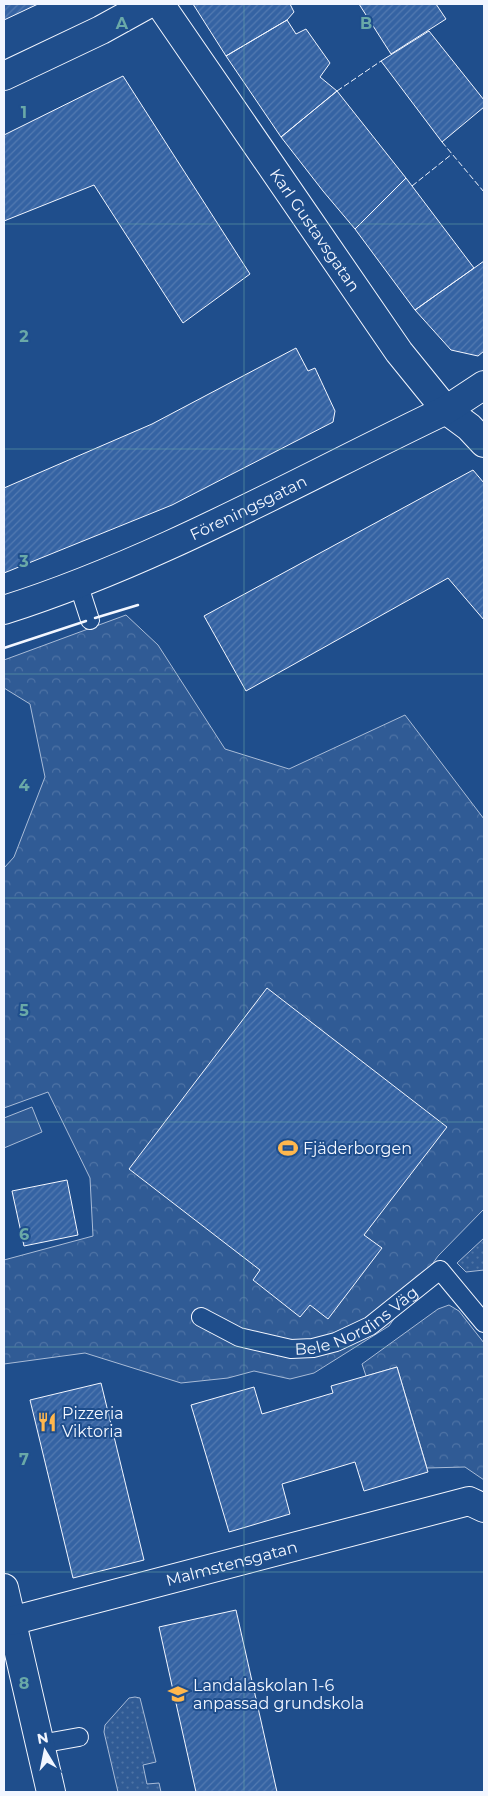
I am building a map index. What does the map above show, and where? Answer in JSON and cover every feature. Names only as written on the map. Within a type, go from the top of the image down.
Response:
[{"type":"street","points":[[4,76],[101,30],[148,4]]},
{"type":"street","name":"Karl Gustavsgatan","points":[[160,4],[399,352],[446,410],[469,427],[484,443]]},
{"type":"street","name":"Föreningsgatan","points":[[4,610],[36,600],[149,555],[446,410],[484,385]]},
{"type":"street","name":"Malmstensgatan","points":[[9,1626],[470,1501],[484,1508]]},
{"type":"street","points":[[4,1588],[9,1626],[51,1792]]},
{"type":"lane","points":[[78,583],[90,620]]},
{"type":"lane","name":"Bele Nordins Väg","points":[[201,1316],[239,1337],[291,1349],[313,1348],[336,1342],[370,1326],[440,1270],[484,1323]]},
{"type":"lane","points":[[40,1744],[79,1737]]},
{"type":"green space","points":[[126,615],[158,645],[225,749],[289,769],[405,715],[484,819],[484,1209],[438,1256],[389,1326],[314,1373],[290,1379],[254,1371],[228,1378],[181,1383],[85,1353],[4,1364],[4,1260],[93,1236],[90,1178],[48,1092],[4,1108],[4,868],[14,857],[45,777],[30,704],[4,688],[4,660]]},
{"type":"green space","points":[[484,1238],[484,1270],[466,1272],[457,1263]]},
{"type":"green space","points":[[449,1305],[459,1311],[484,1343],[484,1480],[465,1467],[427,1468],[397,1367],[366,1376],[362,1364],[438,1309]]},
{"type":"green space","points":[[129,1698],[140,1698],[156,1762],[143,1765],[147,1784],[159,1783],[161,1792],[118,1792],[104,1732],[105,1725]]},
{"type":"shaded area","points":[[32,1107],[42,1132],[4,1148],[4,1118]]},
{"type":"building","points":[[4,4],[38,4],[4,20]]},
{"type":"building","points":[[193,4],[290,4],[294,12],[287,20],[226,56]]},
{"type":"building","points":[[359,4],[436,4],[446,19],[391,54]]},
{"type":"building","points":[[287,20],[296,34],[306,29],[330,63],[320,77],[337,91],[281,137],[226,56]]},
{"type":"building","points":[[429,31],[484,100],[484,107],[442,142],[381,61]]},
{"type":"building","points":[[123,76],[250,274],[183,323],[94,185],[4,221],[4,135]]},
{"type":"building","points":[[337,91],[406,178],[355,229],[281,137]]},
{"type":"building","points":[[406,178],[474,268],[415,310],[355,229]]},
{"type":"building","points":[[484,261],[484,351],[478,356],[451,350],[415,310]]},
{"type":"building","points":[[296,348],[308,371],[315,368],[335,411],[333,422],[172,505],[4,573],[4,488],[152,424]]},
{"type":"building","points":[[473,470],[484,483],[484,620],[448,578],[246,691],[204,616]]},
{"type":"building","name":"Fjäderborgen","points":[[267,988],[447,1127],[364,1235],[382,1248],[328,1319],[310,1305],[300,1317],[253,1280],[260,1270],[129,1169]]},
{"type":"building","points":[[67,1180],[78,1235],[24,1246],[12,1191]]},
{"type":"building","points":[[397,1367],[428,1472],[364,1491],[355,1462],[282,1484],[290,1514],[229,1532],[191,1405],[254,1387],[262,1414],[333,1393],[331,1386]]},
{"type":"building","points":[[101,1383],[144,1560],[73,1578],[30,1400]]},
{"type":"building","points":[[236,1610],[277,1792],[196,1792],[173,1690],[159,1627]]},
{"type":"fence","points":[[337,91],[381,61]]},
{"type":"fence","points":[[442,142],[484,192]]},
{"type":"fence","points":[[412,186],[452,154]]},
{"type":"wall","points":[[95,618],[138,605]]},
{"type":"wall","points":[[4,648],[86,621]]},
{"type":"place","name":"Fjäderborgen","points":[[288,1148]]},
{"type":"place","name":"Pizzeria Viktoria","points":[[47,1422]]},
{"type":"place","name":"Landalaskolan 1-6 anpassad grundskola","points":[[178,1694]]}]
